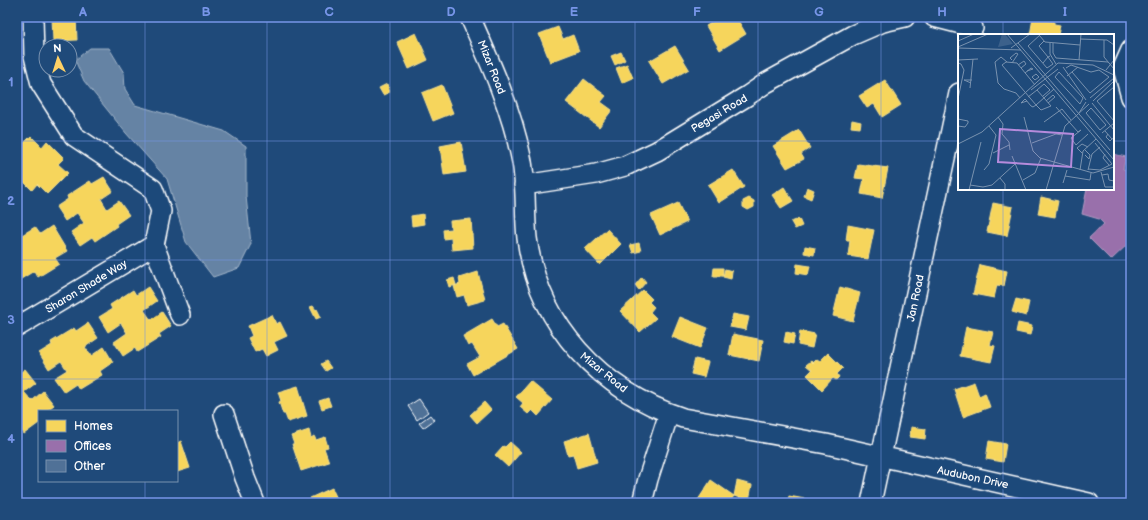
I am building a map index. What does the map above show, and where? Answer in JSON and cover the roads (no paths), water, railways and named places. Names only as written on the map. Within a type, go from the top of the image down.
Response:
[{"type":"street","points":[[32,17],[25,57],[40,84],[74,136],[153,189],[161,211],[154,245],[180,315]]},
{"type":"street","name":"Mizar Road","points":[[470,17],[505,99],[521,158],[527,237],[533,273],[547,306],[563,332],[582,356],[616,385],[640,399],[683,418],[793,438],[882,457]]},
{"type":"street","name":"Pegasi Road","points":[[524,185],[596,174],[625,166],[657,151],[766,83],[853,35],[883,22],[905,17]]},
{"type":"street","points":[[934,17],[973,27]]},
{"type":"street","points":[[1131,50],[1123,68],[1131,97]]},
{"type":"street","name":"Jan Road","points":[[871,503],[958,98]]},
{"type":"street","name":"Sharon Shade Way","points":[[17,327],[154,245]]},
{"type":"street","points":[[642,503],[669,413]]},
{"type":"street","points":[[224,414],[245,478],[255,503]]},
{"type":"street","name":"Audubon Drive","points":[[882,457],[1089,503]]},
{"type":"water","points":[[90,48],[109,48],[124,73],[125,89],[135,105],[224,131],[246,146],[246,196],[251,244],[239,268],[213,277],[186,242],[167,179],[126,133],[84,81],[78,67],[78,58]]}]
